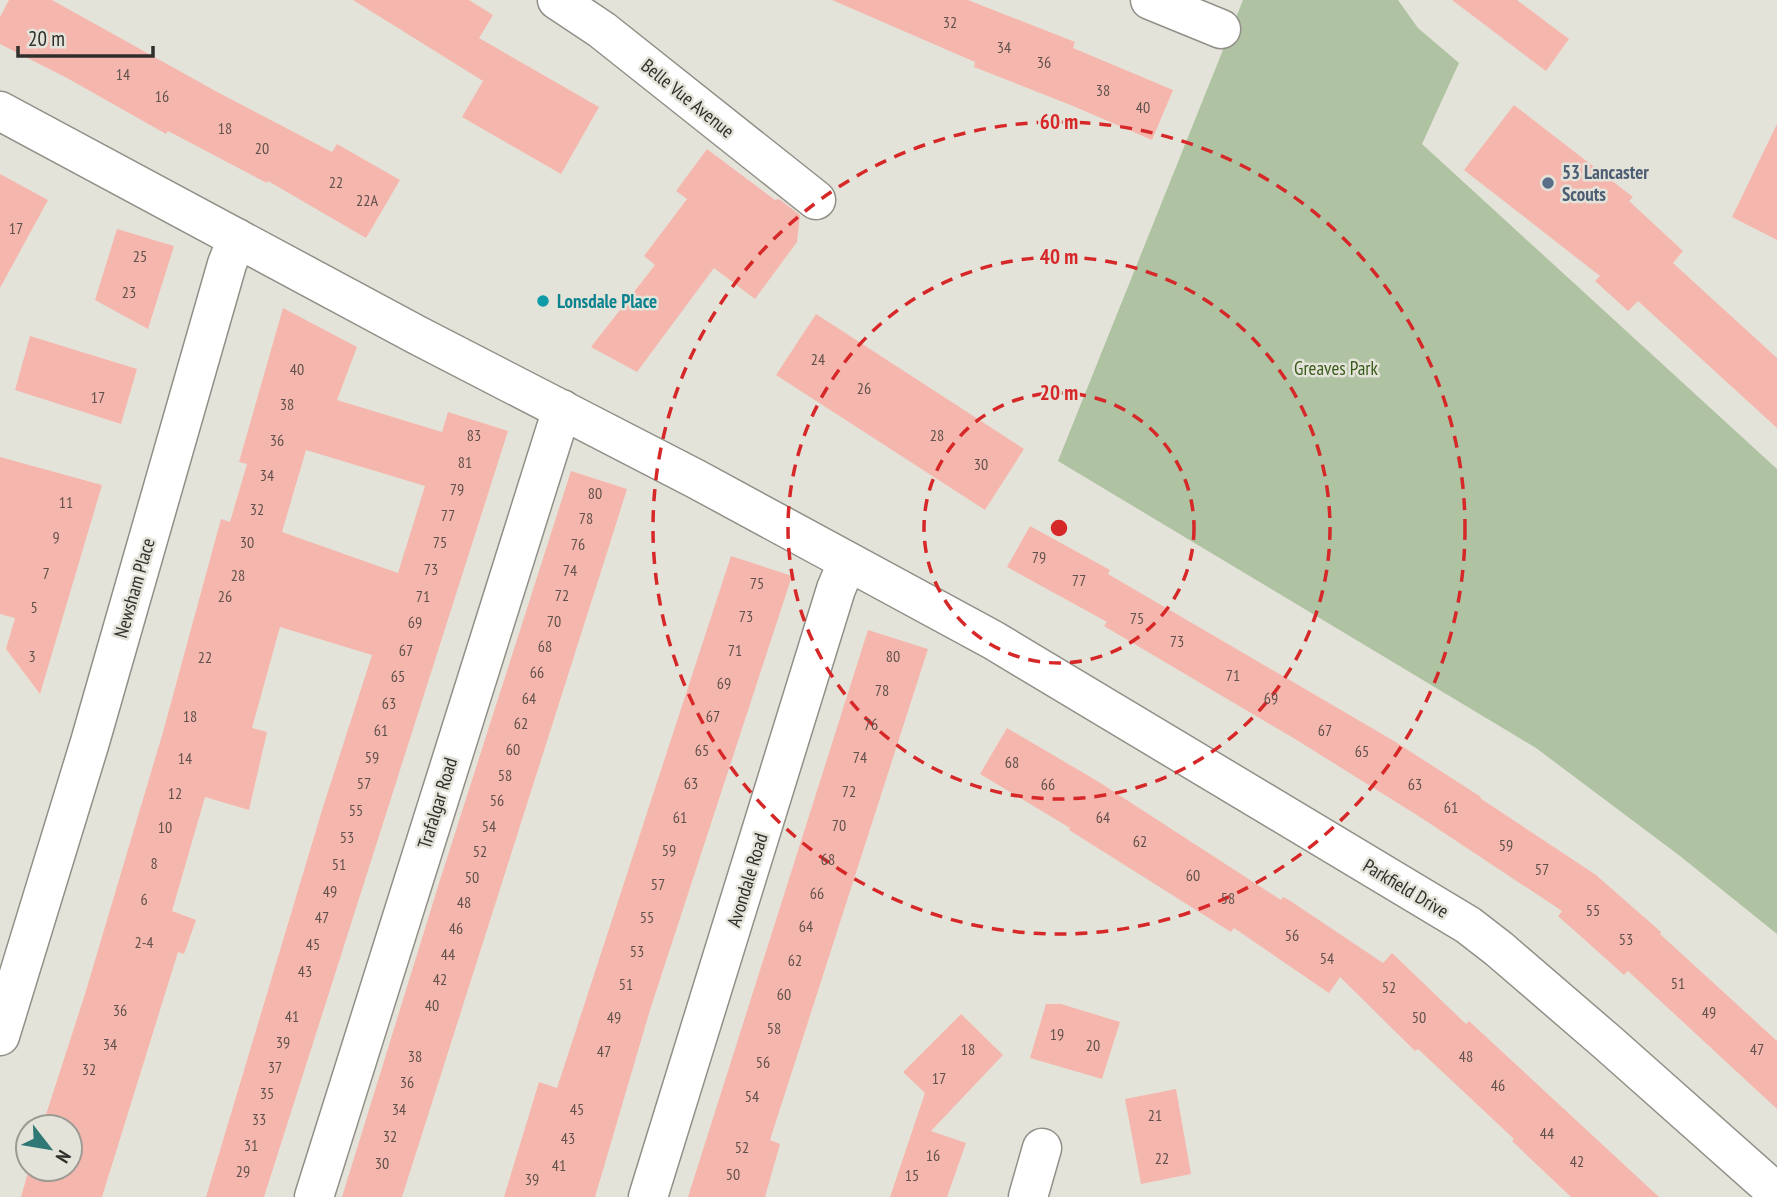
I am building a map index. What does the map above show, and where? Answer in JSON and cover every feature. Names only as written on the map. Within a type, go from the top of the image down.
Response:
[{"type":"street","name":"Belle Vue Avenue","points":[[556,0],[602,30],[816,200]]},
{"type":"street","points":[[1150,0],[1221,29]]},
{"type":"street","points":[[0,110],[696,479],[847,563]]},
{"type":"street","name":"Newsham Place","points":[[0,1036],[15,932],[90,741],[227,264],[237,238]]},
{"type":"street","name":"Trafalgar Road","points":[[314,1197],[562,409]]},
{"type":"street","name":"Parkfield Drive","points":[[847,563],[993,640],[1468,925],[1499,948],[1777,1193]]},
{"type":"street","name":"Avondale Road","points":[[648,1197],[836,589],[847,563]]},
{"type":"street","points":[[1028,1197],[1042,1148]]},
{"type":"green space","name":"Greaves Park","points":[[1243,0],[1398,0],[1418,28],[1459,63],[1422,144],[1777,469],[1777,934],[1680,856],[1536,748],[1058,461]]},
{"type":"building","points":[[9,0],[52,0],[332,152],[337,144],[400,180],[366,238],[268,181],[267,183],[168,131],[166,134],[0,44],[0,17]]},
{"type":"building","points":[[353,0],[469,0],[493,15],[479,38],[599,107],[561,174],[462,117],[483,81]]},
{"type":"building","points":[[832,0],[968,0],[1075,42],[1073,48],[1173,90],[1152,140],[974,67],[975,62]]},
{"type":"building","points":[[1452,0],[1517,0],[1569,39],[1546,71]]},
{"type":"building","points":[[1514,105],[1633,197],[1629,201],[1683,251],[1673,263],[1777,358],[1777,428],[1638,301],[1628,311],[1595,281],[1600,276],[1464,170]]},
{"type":"building","points":[[1777,124],[1777,240],[1732,217]]},
{"type":"building","points":[[707,149],[775,200],[779,199],[800,215],[797,242],[755,299],[714,268],[637,372],[591,347],[655,265],[644,256],[687,199],[676,191]]},
{"type":"building","points":[[0,174],[48,200],[0,288]]},
{"type":"building","points":[[117,229],[174,246],[148,329],[95,300]]},
{"type":"building","points":[[283,308],[357,347],[337,400],[442,432],[448,412],[508,431],[264,1197],[206,1197],[323,807],[372,655],[280,627],[252,728],[267,732],[249,810],[205,797],[172,911],[196,920],[184,954],[178,952],[102,1197],[21,1197],[25,1183],[84,1183],[84,1113],[47,1113],[163,732],[221,519],[230,522],[247,464],[239,462]],"holes":[[[306,450],[425,486],[398,573],[282,532]]]},
{"type":"building","points":[[816,314],[1024,449],[985,510],[776,375]]},
{"type":"building","points":[[30,336],[137,369],[121,424],[15,390]]},
{"type":"building","points":[[0,457],[102,485],[40,694],[6,649],[15,618],[0,614]]},
{"type":"building","points":[[571,471],[627,489],[611,540],[402,1197],[342,1197],[440,880]]},
{"type":"building","points":[[1030,526],[1110,570],[1108,574],[1394,741],[1596,875],[1777,1041],[1777,1109],[1628,971],[1624,975],[1558,916],[1562,911],[1420,817],[1295,739],[1104,626],[1107,622],[1007,567]]},
{"type":"building","points":[[731,556],[792,576],[650,1010],[595,1197],[504,1197],[539,1082],[557,1088]]},
{"type":"building","points":[[868,630],[928,649],[770,1140],[780,1144],[765,1197],[688,1197]]},
{"type":"building","points":[[1007,728],[1099,782],[1281,900],[1283,897],[1289,900],[1383,963],[1392,953],[1466,1024],[1469,1021],[1659,1197],[1571,1197],[1512,1141],[1514,1139],[1418,1049],[1415,1051],[1340,977],[1329,993],[1234,928],[1231,932],[1069,830],[1070,828],[980,774]]},
{"type":"building","points":[[1046,1004],[1061,1004],[1120,1022],[1102,1079],[1030,1058]]},
{"type":"building","points":[[961,1014],[1003,1055],[931,1131],[966,1143],[947,1197],[890,1197],[925,1093],[903,1072]]},
{"type":"building","points":[[1176,1089],[1191,1174],[1141,1184],[1125,1099]]},
{"type":"place","name":"53 Lancaster Scouts","points":[[1548,183]]},
{"type":"place","name":"Lonsdale Place","points":[[543,301]]}]
